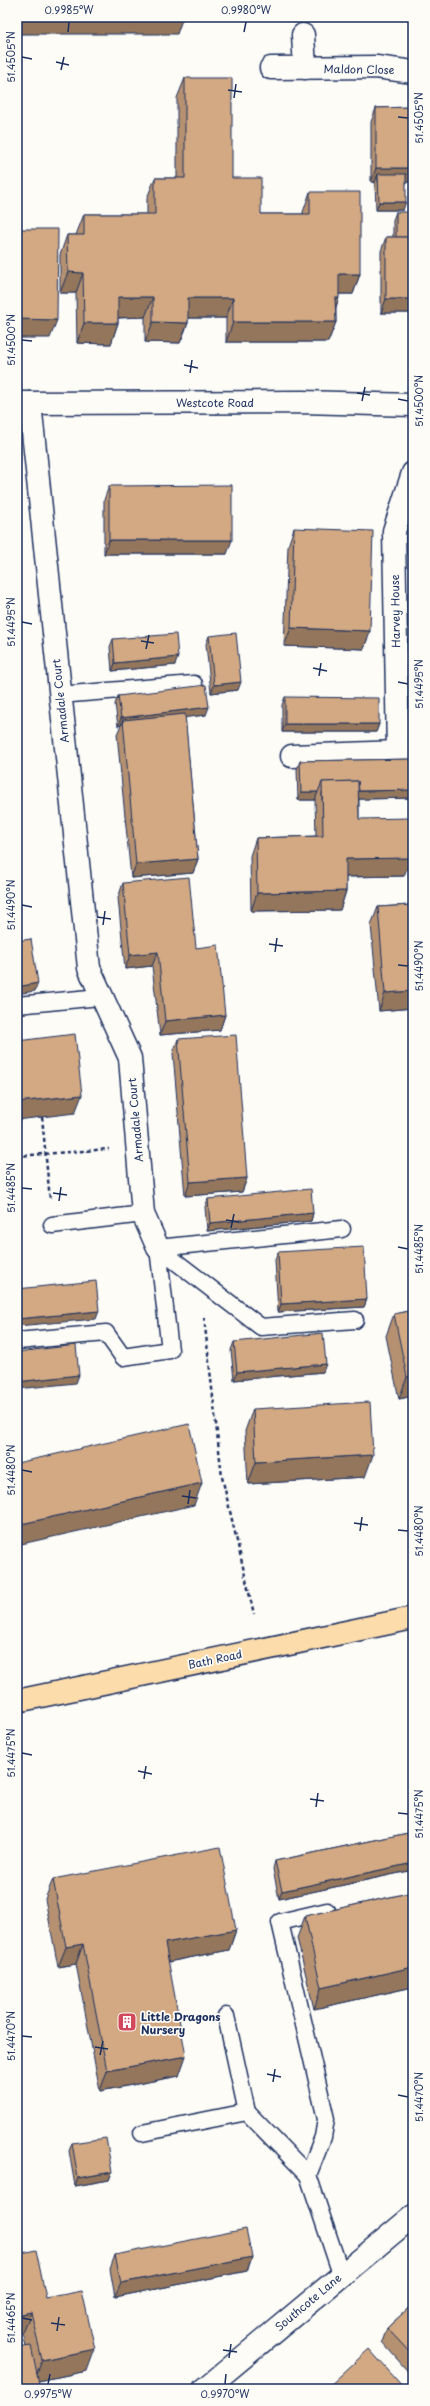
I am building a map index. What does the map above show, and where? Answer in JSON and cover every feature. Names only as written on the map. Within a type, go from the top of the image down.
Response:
[{"type":"main road","name":"Bath Road","points":[[17,1701],[413,1618]]},
{"type":"street","points":[[303,36],[304,68]]},
{"type":"street","name":"Maldon Close","points":[[271,68],[376,67],[413,72]]},
{"type":"street","name":"Westcote Road","points":[[23,403],[175,402],[413,405]]},
{"type":"street","name":"Armadale Court","points":[[23,403],[59,695],[89,968],[100,997],[130,1058],[143,1214],[158,1248]]},
{"type":"street","name":"Harvey House","points":[[292,756],[406,752],[394,532],[413,472]]},
{"type":"street","name":"Southcote Lane","points":[[205,2389],[341,2274],[413,2216]]},
{"type":"lane","points":[[59,695],[194,684]]},
{"type":"lane","points":[[17,1005],[100,997]]},
{"type":"lane","points":[[52,1225],[143,1214]]},
{"type":"lane","points":[[158,1248],[342,1229]]},
{"type":"lane","points":[[158,1248],[261,1327],[355,1320]]},
{"type":"lane","points":[[17,1341],[106,1333],[122,1357],[170,1350],[158,1248]]},
{"type":"lane","points":[[308,2175],[322,2138],[326,2119],[280,1922],[339,1909]]},
{"type":"lane","points":[[226,2016],[247,2112],[308,2175],[341,2274]]},
{"type":"lane","points":[[142,2133],[247,2112]]},
{"type":"path","points":[[42,1117],[52,1225]]},
{"type":"path","points":[[17,1156],[138,1147]]},
{"type":"path","points":[[201,1282],[222,1477],[254,1614]]},
{"type":"building","points":[[185,78],[232,78],[232,178],[261,178],[261,214],[310,214],[310,192],[360,192],[360,274],[339,274],[339,298],[335,298],[336,322],[233,322],[233,298],[188,298],[188,323],[153,322],[153,297],[118,297],[118,323],[84,323],[83,273],[68,272],[67,235],[84,235],[84,214],[155,214],[155,178],[185,178]]},
{"type":"building","points":[[413,107],[413,168],[376,168],[376,108]]},
{"type":"building","points":[[378,174],[406,174],[406,202],[379,202]]},
{"type":"building","points":[[396,212],[413,212],[413,237],[396,237]]},
{"type":"building","points":[[17,229],[58,229],[57,320],[17,319]]},
{"type":"building","points":[[386,237],[413,237],[413,299],[386,299]]},
{"type":"building","points":[[232,485],[232,540],[109,540],[109,486]]},
{"type":"building","points":[[294,528],[373,531],[370,631],[291,628]]},
{"type":"building","points":[[236,633],[241,682],[214,685],[209,636]]},
{"type":"building","points":[[176,634],[178,657],[115,663],[113,639]]},
{"type":"building","points":[[206,685],[209,707],[121,718],[118,696]]},
{"type":"building","points":[[285,697],[379,698],[379,724],[285,724]]},
{"type":"building","points":[[185,714],[198,859],[136,864],[123,720]]},
{"type":"building","points":[[413,759],[413,790],[359,791],[358,781],[322,782],[318,792],[301,792],[300,761]]},
{"type":"building","points":[[358,781],[359,819],[410,818],[411,858],[346,859],[346,891],[257,893],[256,838],[323,836],[322,782]]},
{"type":"building","points":[[189,877],[196,948],[218,945],[225,1015],[165,1021],[158,952],[130,955],[123,883]]},
{"type":"building","points":[[412,905],[413,991],[385,993],[378,907]]},
{"type":"building","points":[[31,939],[38,983],[17,987],[17,941]]},
{"type":"building","points":[[75,1034],[82,1095],[17,1102],[17,1041]]},
{"type":"building","points":[[236,1035],[247,1178],[190,1182],[178,1039]]},
{"type":"building","points":[[311,1189],[313,1213],[210,1223],[208,1199]]},
{"type":"building","points":[[364,1247],[367,1299],[281,1304],[278,1252]]},
{"type":"building","points":[[96,1281],[99,1311],[17,1319],[17,1289]]},
{"type":"building","points":[[413,1310],[413,1376],[407,1377],[394,1314]]},
{"type":"building","points":[[323,1333],[326,1364],[237,1372],[234,1342]]},
{"type":"building","points":[[76,1345],[79,1375],[17,1382],[17,1352]]},
{"type":"building","points":[[370,1402],[373,1455],[256,1462],[253,1409]]},
{"type":"building","points":[[189,1424],[202,1483],[17,1525],[17,1463]]},
{"type":"building","points":[[413,1832],[413,1863],[282,1891],[275,1861]]},
{"type":"building","name":"Little Dragons Nursery","points":[[220,1847],[236,1930],[165,1943],[186,2056],[107,2071],[83,1944],[66,1947],[53,1879]]},
{"type":"building","points":[[413,1892],[413,1967],[321,1988],[305,1916]]},
{"type":"building","points":[[106,2138],[112,2172],[78,2178],[72,2143]]},
{"type":"building","points":[[246,2229],[252,2257],[121,2283],[115,2255]]},
{"type":"building","points":[[36,2250],[46,2298],[82,2291],[95,2349],[42,2360],[31,2312],[17,2315],[17,2254]]},
{"type":"building","points":[[413,2304],[413,2356],[387,2328]]},
{"type":"building","points":[[31,2346],[40,2389],[17,2389],[17,2348]]},
{"type":"building","points":[[369,2349],[404,2388],[403,2389],[326,2389]]},
{"type":"place","name":"Little Dragons Nursery","points":[[127,2022]]}]
